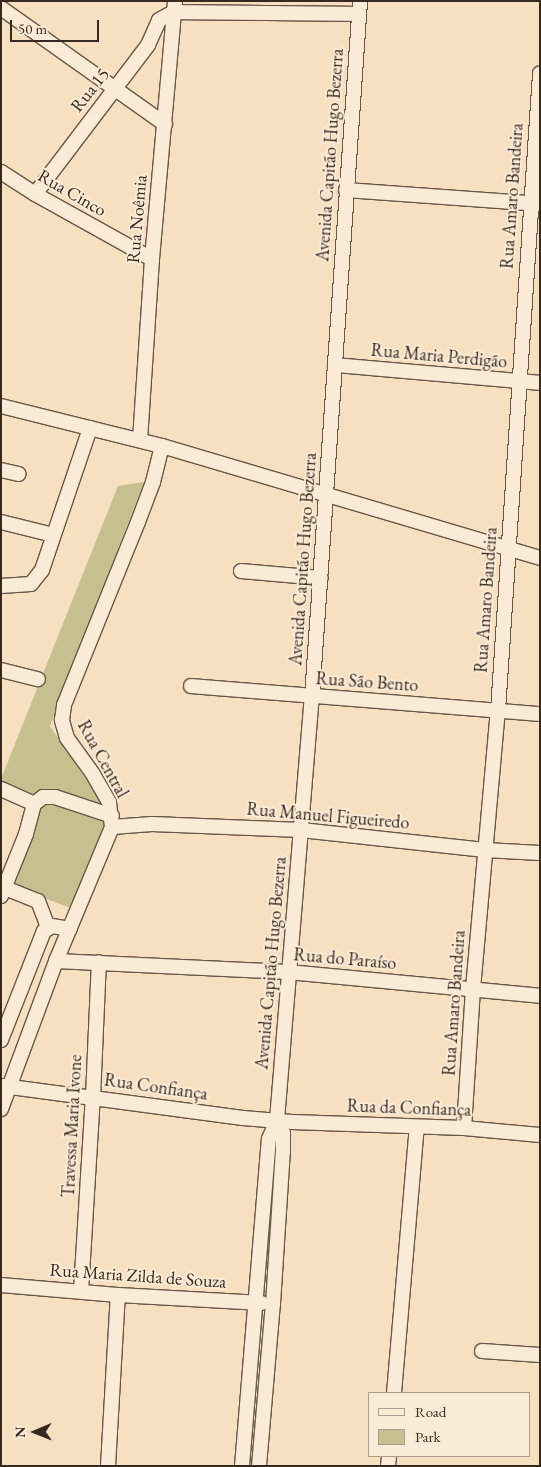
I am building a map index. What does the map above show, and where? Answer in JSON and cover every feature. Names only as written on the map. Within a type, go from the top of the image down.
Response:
[{"type":"street","points":[[175,7],[359,8]]},
{"type":"street","name":"Rua 15","points":[[35,194],[148,45],[159,20],[175,7]]},
{"type":"street","name":"Rua Noêmia","points":[[140,440],[152,259],[175,7]]},
{"type":"street","points":[[1,8],[165,124]]},
{"type":"street","name":"Avenida Capitão Hugo Bezerra","points":[[242,1466],[269,1139],[277,1120],[312,697],[359,8]]},
{"type":"street","name":"Rua Amaro Bandeira","points":[[464,1128],[473,990],[498,712],[518,382],[535,204],[540,74]]},
{"type":"street","name":"Rua Cinco","points":[[1,172],[35,194],[152,259]]},
{"type":"street","points":[[346,190],[535,204]]},
{"type":"street","name":"Rua Maria Perdigão","points":[[335,365],[540,384]]},
{"type":"street","points":[[1,406],[162,446],[540,558]]},
{"type":"street","points":[[1,586],[24,586],[35,581],[42,570],[90,428]]},
{"type":"street","name":"Rua Central","points":[[1,1109],[6,1087],[112,821],[104,793],[67,738],[62,720],[64,705],[138,522],[162,446]]},
{"type":"street","points":[[1,470],[19,474]]},
{"type":"street","points":[[1,522],[53,535]]},
{"type":"street","points":[[241,571],[321,578]]},
{"type":"street","points":[[1,670],[38,679]]},
{"type":"street","name":"Rua São Bento","points":[[191,686],[540,714]]},
{"type":"street","points":[[1,789],[34,804]]},
{"type":"street","points":[[48,927],[38,901],[3,892],[26,834],[34,804],[43,797],[55,797],[112,821]]},
{"type":"street","name":"Rua Manuel Figueiredo","points":[[112,821],[300,830],[485,850],[540,853]]},
{"type":"street","points":[[48,927],[70,929]]},
{"type":"street","points":[[1,1040],[39,941],[48,927]]},
{"type":"street","name":"Rua do Paraíso","points":[[56,961],[288,972],[540,996]]},
{"type":"street","name":"Travessa Maria Ivone","points":[[81,1292],[99,962]]},
{"type":"street","name":"Rua Confiança","points":[[6,1087],[243,1118],[277,1120]]},
{"type":"street","name":"Avenida Capitão Hugo Bezerra","points":[[259,1466],[273,1304],[283,1133],[277,1120]]},
{"type":"street","name":"Rua da Confiança","points":[[277,1120],[464,1128],[540,1135]]},
{"type":"street","points":[[394,1392],[417,1127]]},
{"type":"street","points":[[1,1290],[2,1285]]},
{"type":"street","name":"Rua Maria Zilda de Souza","points":[[2,1285],[118,1295],[273,1304]]},
{"type":"street","points":[[108,1466],[118,1295]]},
{"type":"street","points":[[482,1351],[540,1355]]},
{"type":"green space","points":[[144,482],[50,726],[103,804],[104,825],[73,909],[10,885],[41,801],[1,782],[1,779],[118,486]]}]
